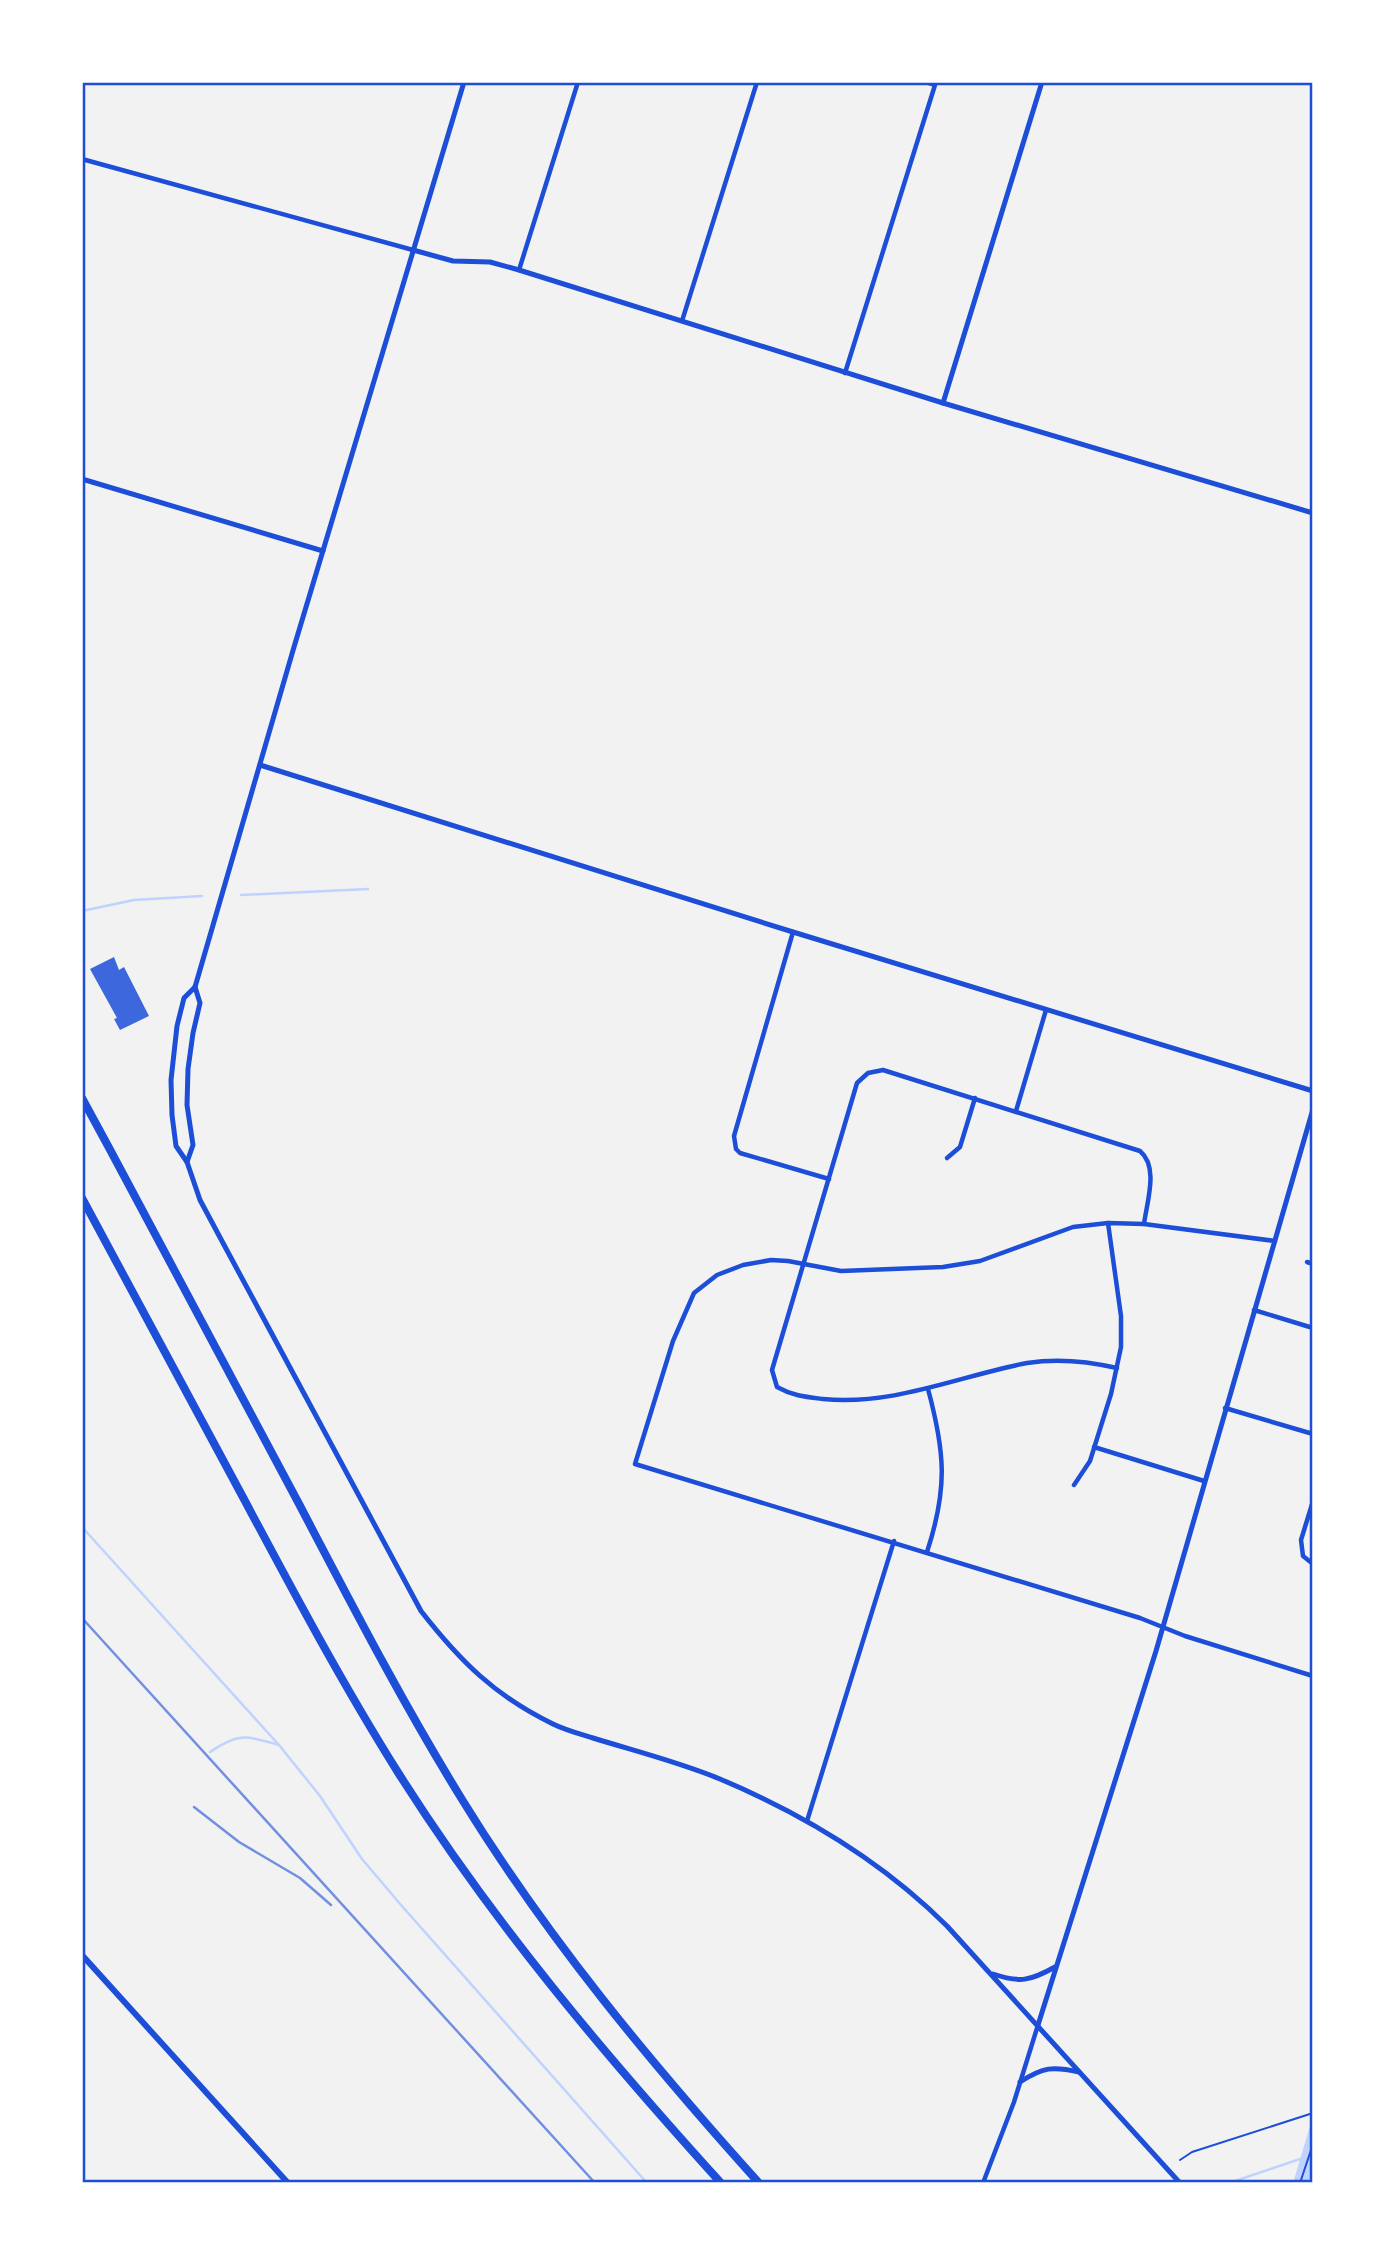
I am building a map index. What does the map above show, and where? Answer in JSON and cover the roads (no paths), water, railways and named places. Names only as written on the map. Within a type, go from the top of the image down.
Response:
[{"type":"highway","points":[[82,1098],[399,1693],[464,1803],[525,1895],[589,1982],[682,2097],[759,2183]]},
{"type":"highway","points":[[82,1198],[330,1658],[399,1774],[463,1870],[588,2033],[721,2183]]},
{"type":"main road","points":[[82,1955],[288,2183]]},
{"type":"street","points":[[464,82],[195,987],[184,998],[172,1054],[171,1080],[176,1146],[187,1162],[200,1199],[217,1232],[421,1611],[452,1651],[498,1693],[554,1725],[719,1779],[807,1821],[871,1861],[928,1907],[992,1973],[1180,2183]]},
{"type":"street","points":[[519,270],[578,82]]},
{"type":"street","points":[[682,321],[757,82]]},
{"type":"street","points":[[845,373],[935,85],[926,82]]},
{"type":"street","points":[[943,403],[1042,82]]},
{"type":"street","points":[[82,159],[453,261],[490,262],[519,270],[943,403],[1313,513]]},
{"type":"street","points":[[82,479],[323,551]]},
{"type":"street","points":[[260,765],[1313,1091]]},
{"type":"street","points":[[793,932],[734,1136],[736,1149],[740,1153],[829,1179]]},
{"type":"street","points":[[187,1162],[193,1145],[187,1105],[188,1069],[200,1003],[195,987]]},
{"type":"street","points":[[1016,1111],[1046,1010]]},
{"type":"street","points":[[1117,1368],[1087,1361],[1038,1362],[880,1399],[847,1401],[792,1395],[777,1387],[772,1370],[857,1083],[868,1073],[883,1070],[1140,1151],[1147,1157],[1151,1172],[1144,1224]]},
{"type":"street","points":[[947,1158],[960,1147],[975,1098]]},
{"type":"street","points":[[983,2183],[1020,2082],[1163,1628],[1203,1481],[1313,1109]]},
{"type":"street","points":[[1275,1241],[1144,1224],[1108,1223],[1073,1227],[999,1256],[943,1266],[841,1271],[771,1260],[743,1265],[717,1275],[694,1293],[673,1341],[635,1464],[894,1541],[1140,1618],[1185,1636],[1313,1676]]},
{"type":"street","points":[[1074,1485],[1090,1461],[1121,1347],[1121,1316],[1108,1223]]},
{"type":"street","points":[[1254,1310],[1313,1328]]},
{"type":"street","points":[[927,1552],[935,1528],[943,1479],[940,1433],[928,1389]]},
{"type":"street","points":[[1225,1408],[1313,1434]]},
{"type":"street","points":[[1094,1447],[1203,1481]]},
{"type":"street","points":[[1313,1501],[1301,1540],[1303,1556],[1313,1564]]},
{"type":"street","points":[[807,1821],[894,1541]]},
{"type":"street","points":[[992,1973],[1017,1981],[1028,1980],[1055,1967]]},
{"type":"street","points":[[1020,2082],[1045,2069],[1059,2068],[1080,2072]]},
{"type":"water","points":[[1313,2116],[1313,2183],[1293,2183]]},
{"type":"waterway","points":[[241,895],[368,889]]},
{"type":"waterway","points":[[82,911],[134,900],[202,896]]},
{"type":"waterway","points":[[82,1527],[279,1745],[320,1796],[362,1859],[647,2183]]},
{"type":"waterway","points":[[210,1752],[229,1741],[243,1738],[279,1745]]},
{"type":"waterway","points":[[1229,2183],[1303,2158]]},
{"type":"railway","points":[[82,1618],[595,2183]]},
{"type":"railway","points":[[194,1807],[239,1842],[300,1878],[331,1905]]}]
